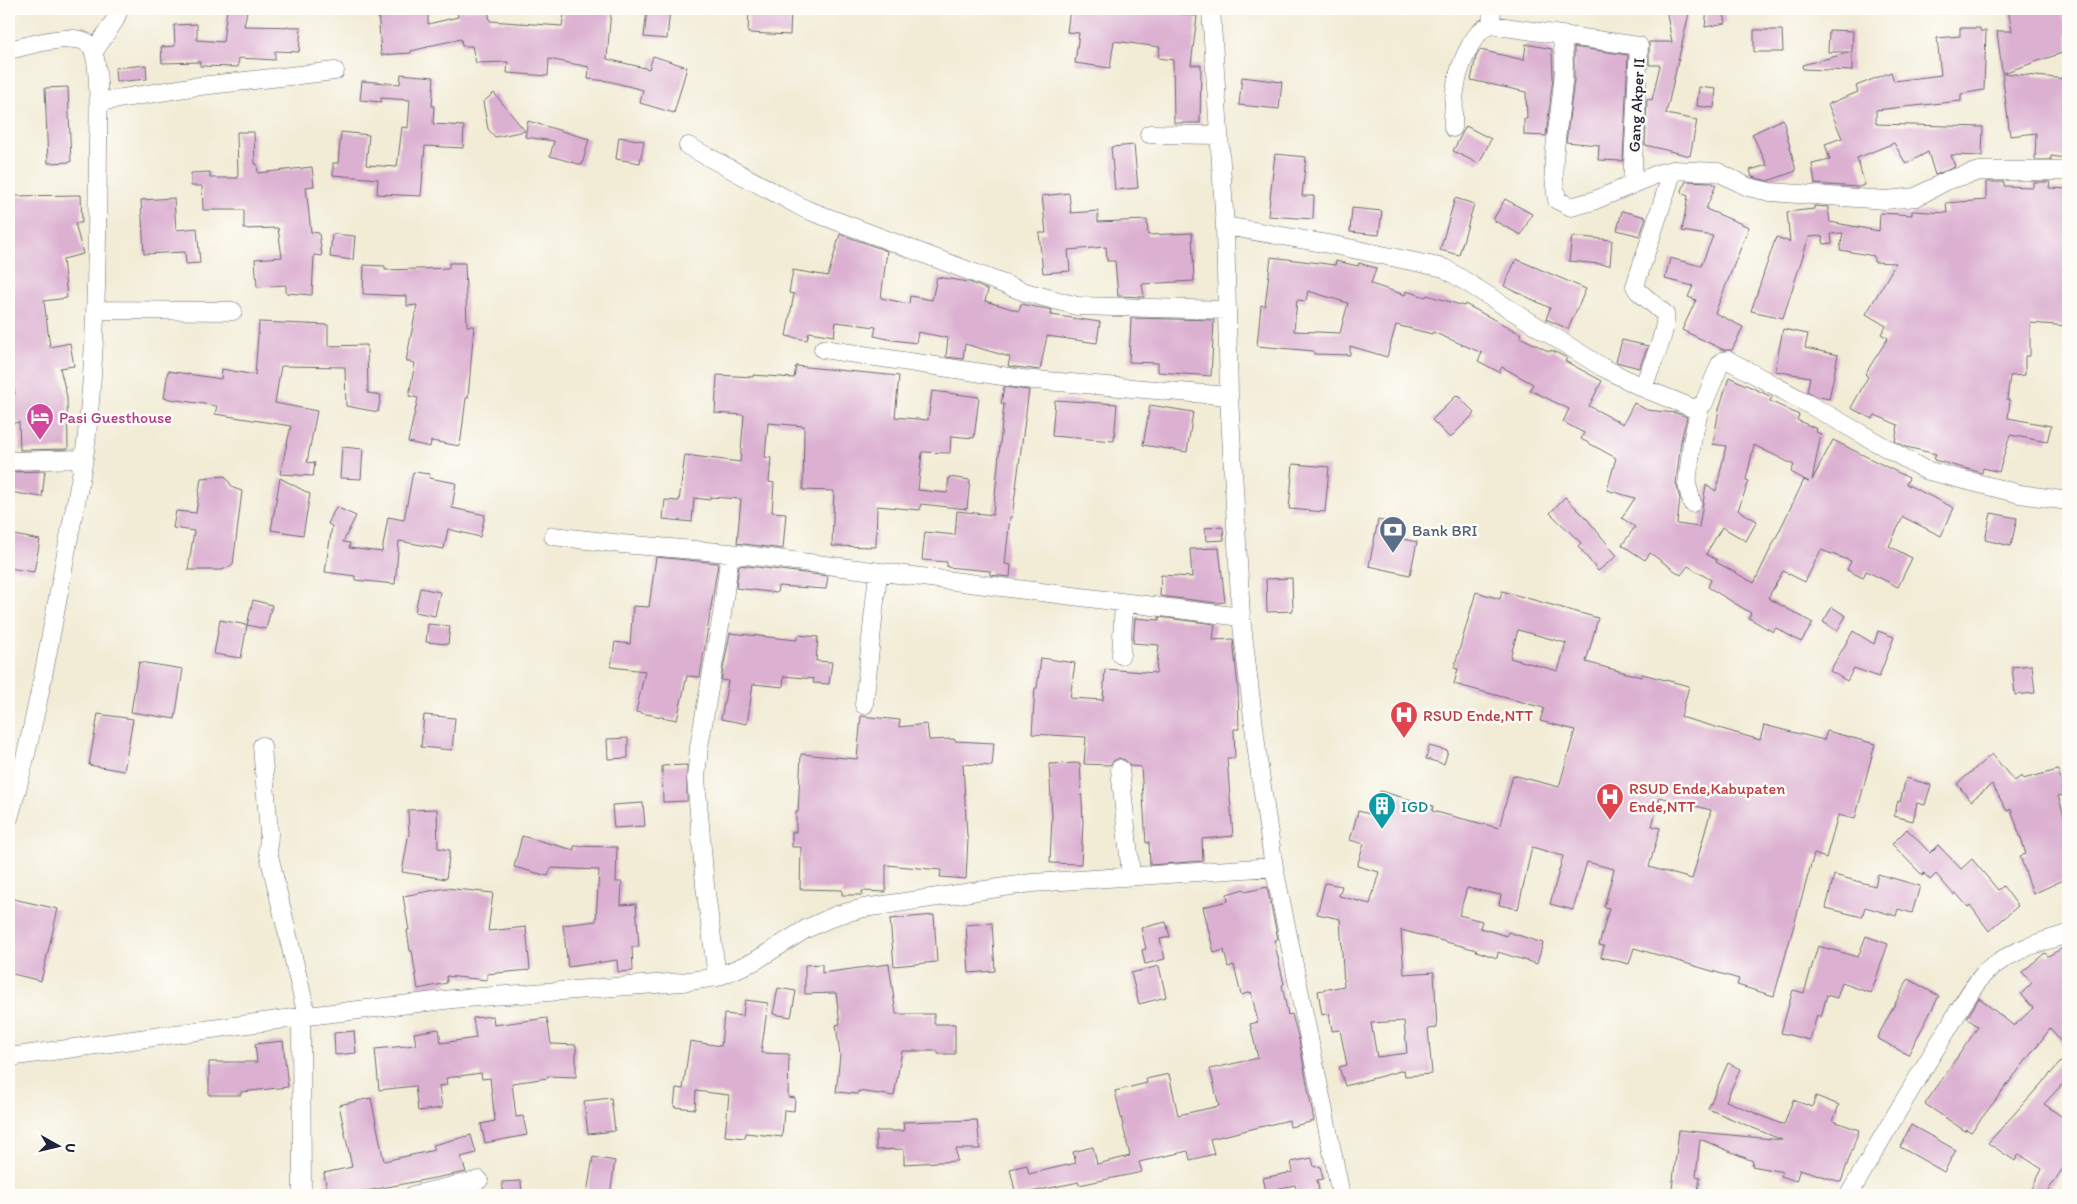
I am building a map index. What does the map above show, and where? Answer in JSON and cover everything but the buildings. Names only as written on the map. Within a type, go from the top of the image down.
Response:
[{"type":"street","points":[[9,818],[24,768],[50,644],[87,435],[96,310],[98,102],[95,50],[115,20],[119,9]]},
{"type":"street","points":[[1211,9],[1225,226],[1229,396],[1241,617],[1258,760],[1274,867],[1341,1195]]},
{"type":"street","points":[[1453,128],[1453,101],[1456,76],[1477,34],[1491,17]]},
{"type":"street","name":"Gang Akper II","points":[[1491,17],[1560,35],[1640,46],[1632,184]]},
{"type":"street","points":[[1560,35],[1564,45],[1561,98],[1553,163],[1557,200],[1570,207],[1593,201],[1660,172],[1673,170],[1718,172],[1748,186],[1770,192],[1886,200],[1916,197],[1948,180],[1980,171],[2068,171]]},
{"type":"street","points":[[9,50],[57,40],[73,39],[88,43],[95,50]]},
{"type":"street","points":[[98,102],[191,87],[335,71]]},
{"type":"street","points":[[1149,134],[1219,135]]},
{"type":"street","points":[[688,146],[805,209],[1025,292],[1077,306],[1227,310]]},
{"type":"street","points":[[1643,388],[1663,331],[1665,314],[1638,291],[1635,286],[1673,170]]},
{"type":"street","points":[[1225,226],[1334,245],[1444,268],[1602,367],[1643,388],[1695,409],[1704,403],[1720,364],[1728,360],[1925,470],[2020,494],[2068,501]]},
{"type":"street","points":[[96,310],[233,311]]},
{"type":"street","points":[[823,349],[1022,379],[1229,396]]},
{"type":"street","points":[[1692,503],[1687,484],[1692,442],[1700,407]]},
{"type":"street","points":[[9,461],[83,459]]},
{"type":"street","points":[[553,536],[730,553],[1124,604],[1241,617]]},
{"type":"street","points":[[717,977],[705,885],[696,778],[699,746],[722,614],[730,553]]},
{"type":"street","points":[[864,705],[878,573]]},
{"type":"street","points":[[1121,655],[1124,604]]},
{"type":"street","points":[[262,746],[269,834],[268,851],[304,1017],[302,1195]]},
{"type":"street","points":[[1120,769],[1131,875]]},
{"type":"street","points":[[9,1057],[304,1017],[454,999],[682,982],[717,977],[755,961],[806,929],[837,915],[864,908],[1032,883],[1274,867]]},
{"type":"street","points":[[1849,1195],[1896,1112],[1985,972],[2008,956],[2037,943],[2068,934]]},
{"type":"street","points":[[413,1195],[479,1180]]},
{"type":"place","name":"Pasi Guesthouse","points":[[40,441]]},
{"type":"place","name":"Bank BRI","points":[[1393,554]]},
{"type":"place","name":"RSUD Ende,NTT","points":[[1404,739]]},
{"type":"place","name":"RSUD Ende,Kabupaten Ende,NTT","points":[[1610,821]]},
{"type":"place","name":"IGD","points":[[1382,830]]}]
